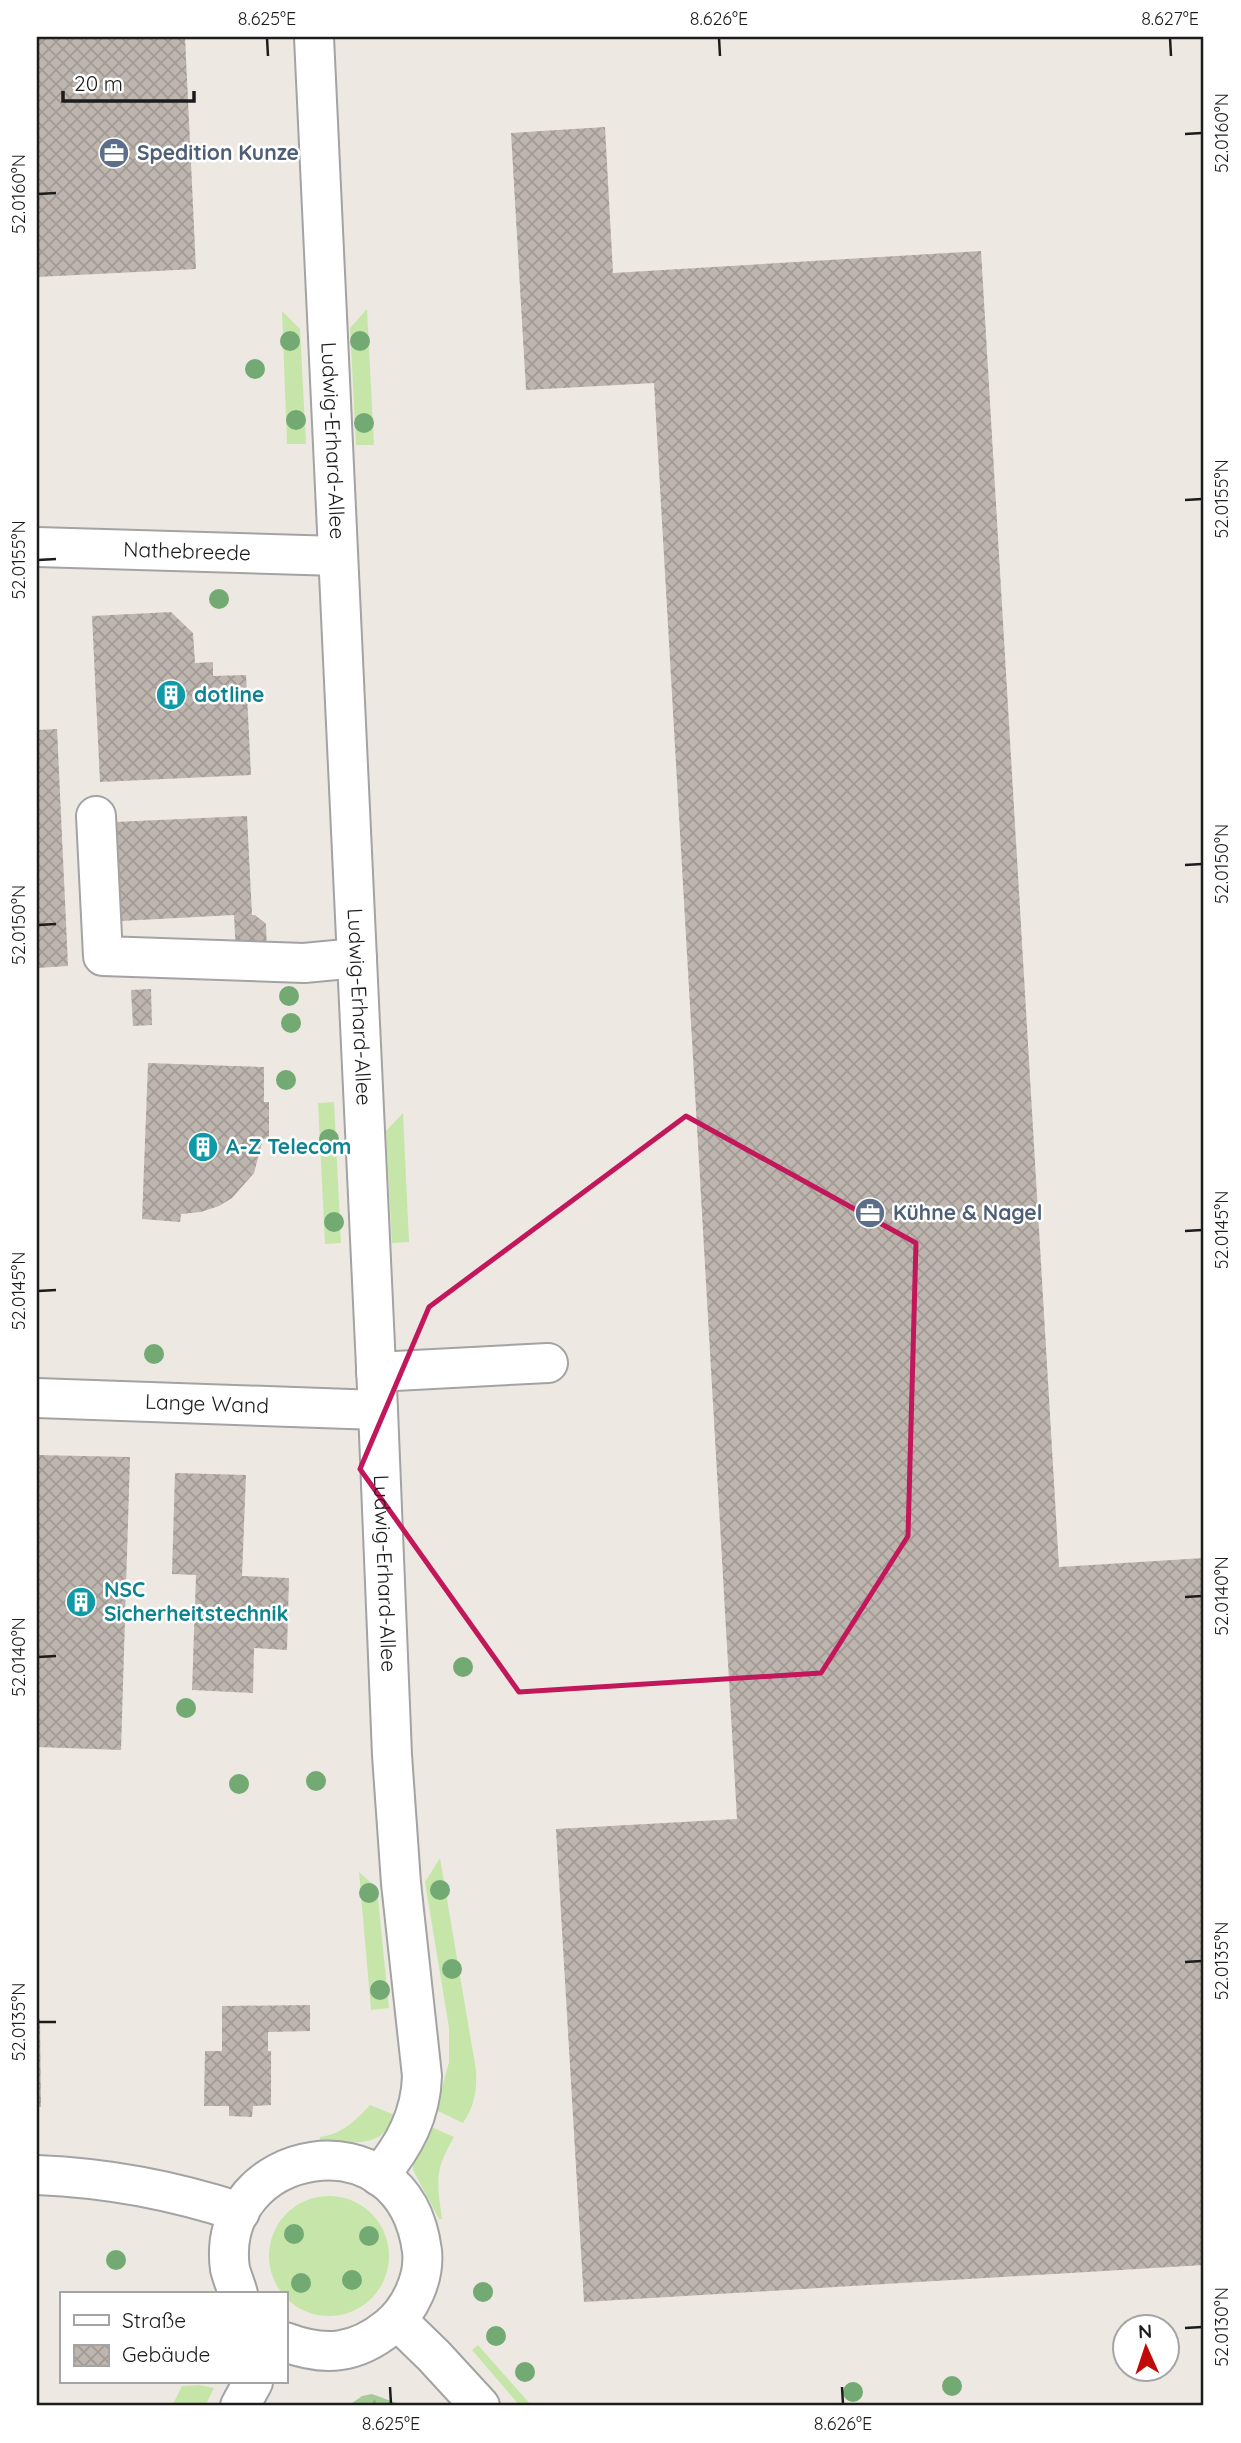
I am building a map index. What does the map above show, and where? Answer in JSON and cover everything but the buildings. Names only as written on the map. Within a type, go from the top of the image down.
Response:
[{"type":"street","name":"Ludwig-Erhard-Allee","points":[[314,37],[392,1755],[401,1884],[422,2076],[421,2095],[408,2136],[379,2176]]},
{"type":"street","name":"Nathebreede","points":[[37,547],[338,556]]},
{"type":"street","points":[[96,816],[103,956],[304,963],[357,958]]},
{"type":"street","points":[[376,1372],[548,1363]]},
{"type":"street","name":"Lange Wand","points":[[37,1398],[378,1410]]},
{"type":"street","points":[[237,2292],[230,2268],[231,2240],[240,2212],[259,2186],[286,2168],[317,2160],[350,2162],[379,2176],[404,2198],[419,2228],[423,2260],[415,2292],[397,2320],[372,2341],[340,2351],[307,2350],[287,2343]]},
{"type":"street","points":[[37,2175],[111,2180],[151,2187],[240,2212]]},
{"type":"street","points":[[397,2320],[480,2406]]},
{"type":"street","points":[[240,2406],[252,2384]]},
{"type":"highlighted area","points":[[686,1116],[916,1243],[908,1536],[821,1673],[519,1692],[360,1469],[429,1307]]},
{"type":"green space","points":[[367,309],[374,445],[356,445],[350,328]]},
{"type":"green space","points":[[282,311],[300,329],[306,444],[287,444]]},
{"type":"green space","points":[[334,1102],[341,1243],[325,1244],[318,1103]]},
{"type":"green space","points":[[403,1113],[409,1242],[392,1243],[386,1131]]},
{"type":"green space","points":[[440,1858],[476,2070],[474,2098],[463,2123],[436,2110],[449,2062],[449,2028],[425,1882]]},
{"type":"green space","points":[[359,1872],[377,1888],[389,2008],[371,2010]]},
{"type":"green space","points":[[370,2105],[397,2116],[382,2135],[364,2142],[320,2141],[320,2137],[348,2126]]},
{"type":"green space","points":[[429,2126],[454,2137],[440,2168],[442,2219],[439,2219],[413,2170],[413,2157]]},
{"type":"green space","points":[[317,2197],[341,2197],[363,2206],[379,2222],[388,2244],[388,2268],[379,2290],[363,2306],[341,2315],[317,2315],[295,2306],[287,2300],[287,2292],[279,2290],[270,2268],[270,2244],[279,2222],[295,2206]]},
{"type":"green space","points":[[478,2345],[532,2406],[520,2406],[472,2350]]},
{"type":"green space","points":[[182,2386],[214,2388],[205,2406],[172,2406]]},
{"type":"green space","points":[[372,2394],[400,2406],[348,2406],[362,2396]]},
{"type":"place","name":"Spedition Kunze","points":[[114,153]]},
{"type":"place","name":"dotline","points":[[171,695]]},
{"type":"place","name":"A-Z Telecom","points":[[203,1147]]},
{"type":"place","name":"Kühne & Nagel","points":[[870,1213]]},
{"type":"place","name":"NSC Sicherheitstechnik","points":[[81,1602]]}]
